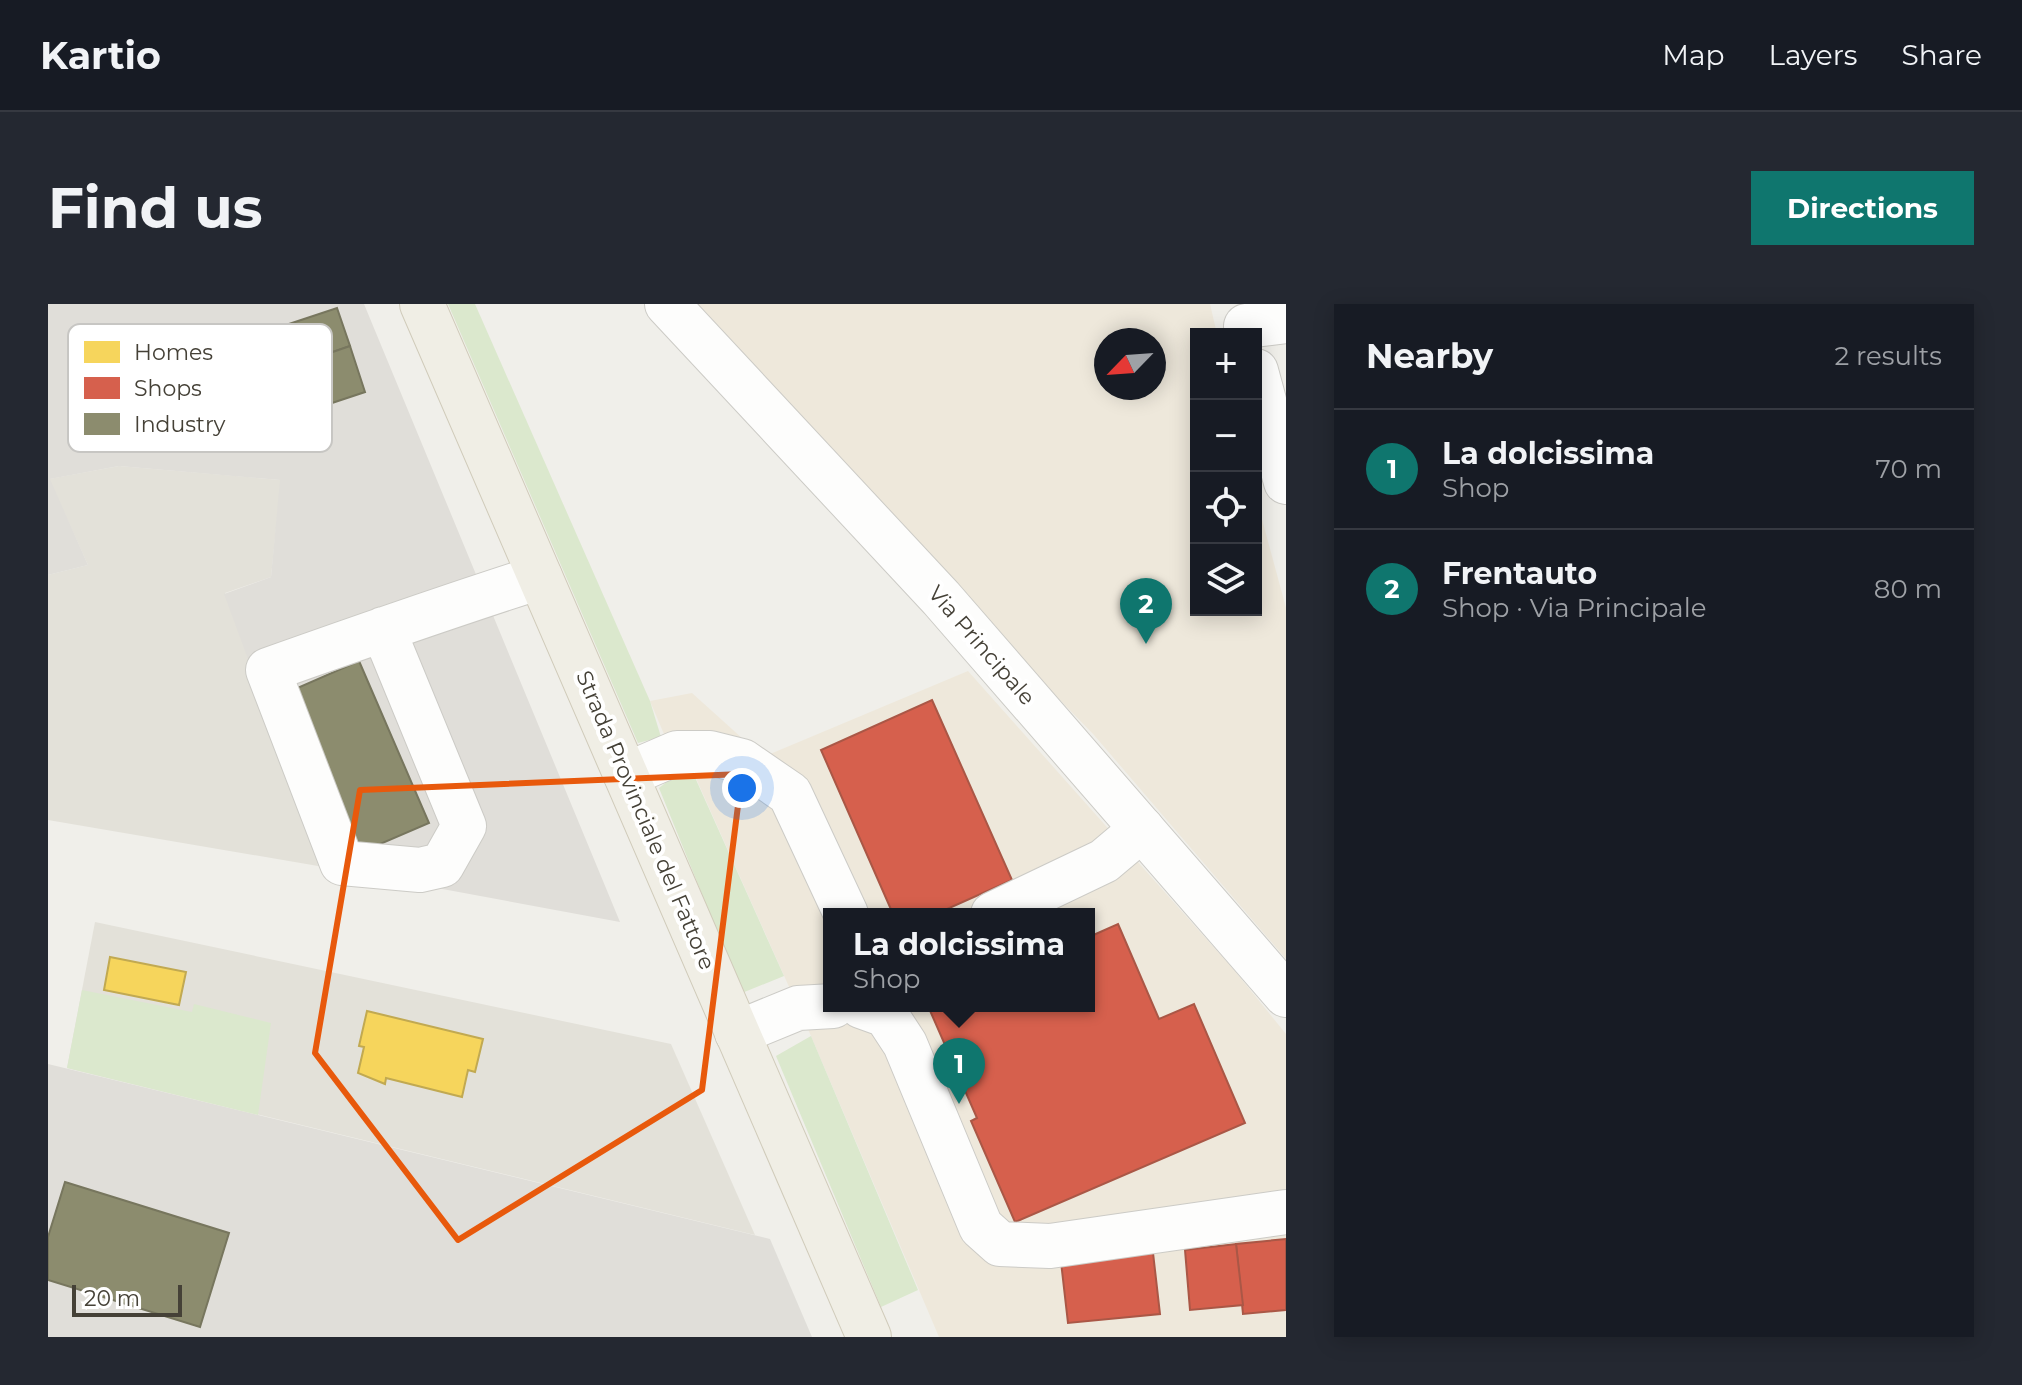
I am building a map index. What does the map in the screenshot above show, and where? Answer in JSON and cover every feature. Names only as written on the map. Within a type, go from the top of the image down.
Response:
[{"type":"main road","name":"Strada Provinciale del Fattore","points":[[422,304],[869,1337]]},
{"type":"street","name":"Via Principale","points":[[667,304],[941,598],[1286,995]]},
{"type":"street","points":[[1262,393],[1286,482]]},
{"type":"street","points":[[383,629],[464,826],[442,865],[420,870],[342,863],[268,670],[383,629],[540,577]]},
{"type":"street","points":[[626,775],[677,753],[710,753],[742,761],[790,794],[843,908]]},
{"type":"street","points":[[1006,908],[1104,861],[1142,829]]},
{"type":"street","points":[[737,1033],[820,998]]},
{"type":"street","points":[[881,1012],[905,1044],[981,1227],[1000,1244],[1050,1246],[1286,1212]]},
{"type":"highlighted area","points":[[742,774],[702,1090],[458,1240],[315,1053],[360,790]]},
{"type":"shaded area","points":[[48,304],[364,304],[620,922],[318,866],[307,819],[224,594],[271,577],[280,480],[119,466],[50,479],[88,565],[48,575]]},
{"type":"shaded area","points":[[692,304],[1210,304],[1216,328],[1190,328],[1190,616],[1262,616],[1262,519],[1286,608],[1286,959],[1094,735],[890,525]]},
{"type":"shaded area","points":[[119,466],[281,480],[271,577],[225,593],[307,819],[318,866],[48,820],[48,575],[88,565],[49,479]]},
{"type":"shaded area","points":[[968,671],[1234,970],[1286,1034],[1286,1337],[939,1337],[811,1036],[690,765],[680,772],[650,701],[692,693],[763,757]]},
{"type":"shaded area","points":[[95,922],[671,1044],[755,1235],[67,1068]]},
{"type":"shaded area","points":[[48,1064],[770,1239],[812,1337],[48,1337]]},
{"type":"green space","points":[[448,304],[475,304],[650,701],[661,737],[638,743]]},
{"type":"green space","points":[[689,764],[784,976],[742,993],[659,788]]},
{"type":"green space","points":[[82,990],[192,1012],[194,1004],[271,1023],[258,1115],[67,1068]]},
{"type":"green space","points":[[811,1036],[918,1290],[881,1307],[776,1056]]},
{"type":"building: Homes","points":[[110,957],[186,972],[179,1005],[104,990]]},
{"type":"building: Homes","points":[[367,1011],[483,1039],[475,1072],[468,1070],[462,1097],[386,1078],[385,1084],[358,1073],[364,1047],[359,1046]]},
{"type":"building: Shops","points":[[932,700],[1012,880],[949,908],[890,908],[821,750]]},
{"type":"building: Shops","points":[[1118,924],[1159,1019],[1194,1004],[1245,1123],[1015,1222],[971,1121],[977,1118],[931,1012],[1095,1012],[1095,934]]},
{"type":"building: Shops","points":[[1286,1239],[1286,1310],[1243,1314],[1236,1244]]},
{"type":"building: Shops","points":[[1152,1244],[1160,1314],[1068,1323],[1060,1253]]},
{"type":"building: Shops","points":[[1236,1244],[1243,1305],[1190,1310],[1185,1250]]},
{"type":"building: Industry","points":[[337,308],[350,346],[332,352],[332,324],[289,324]]},
{"type":"building: Industry","points":[[350,346],[365,392],[332,403],[332,352]]},
{"type":"building: Industry","points":[[359,661],[429,823],[350,857],[286,693]]},
{"type":"building: Industry","points":[[65,1182],[229,1233],[200,1327],[48,1280],[48,1237]]},
{"type":"place","name":"Frentauto","points":[[1146,644]]},
{"type":"place","name":"La dolcissima","points":[[959,1104]]}]
